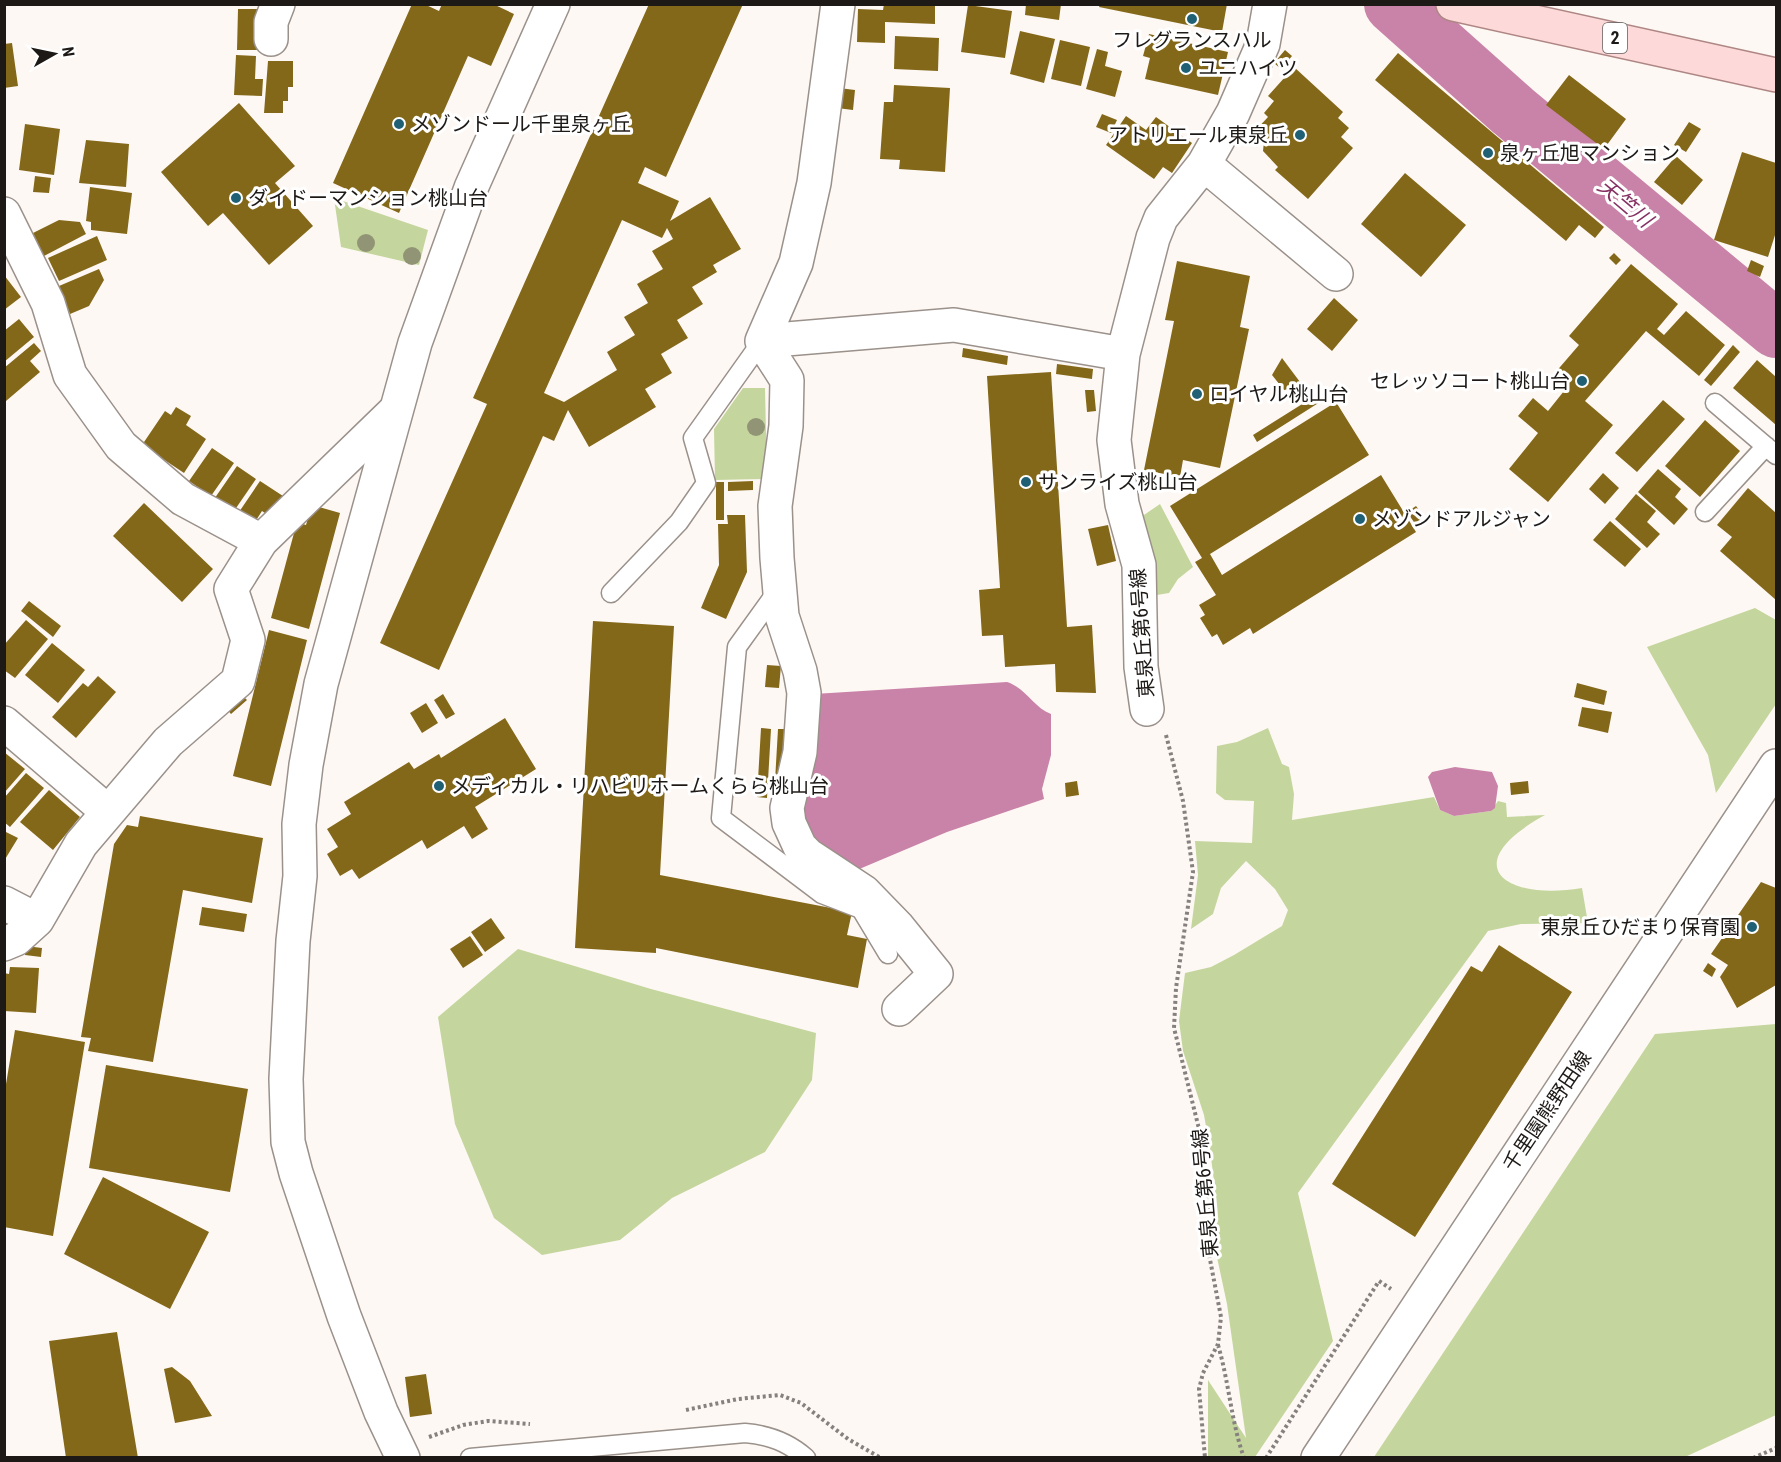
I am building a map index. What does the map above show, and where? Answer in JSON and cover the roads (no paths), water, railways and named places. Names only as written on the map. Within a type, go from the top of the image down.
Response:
[{"type":"main road","name":"2","points":[[1453,4],[1776,75]]},
{"type":"street","points":[[271,39],[271,22],[278,4]]},
{"type":"street","points":[[762,341],[796,263],[814,183],[838,4]]},
{"type":"street","name":"東泉丘第6号線","points":[[1147,709],[1141,667],[1139,565],[1122,504],[1114,440],[1123,354],[1147,260],[1161,218],[1204,164],[1233,113],[1263,44],[1270,4]]},
{"type":"street","points":[[403,1458],[381,1412],[344,1316],[296,1173],[288,1142],[286,1079],[293,941],[300,876],[299,824],[306,765],[321,684],[395,411],[416,343],[471,188],[546,7]]},
{"type":"street","points":[[1204,164],[1336,274]]},
{"type":"street","points":[[4,214],[48,303],[70,375],[122,446],[183,499],[261,540]]},
{"type":"street","points":[[762,341],[954,325],[1123,354]]},
{"type":"street","points":[[762,341],[787,380],[786,426],[775,506],[778,590],[782,616],[800,671],[804,693],[800,752],[787,808],[789,823],[800,847],[808,855],[864,892],[898,927],[936,974],[899,1009]]},
{"type":"street","points":[[4,944],[16,939],[37,920],[81,844],[168,742],[238,681],[248,640],[231,589],[261,540],[395,411]]},
{"type":"street","points":[[4,723],[108,812]]},
{"type":"street","name":"千里園熊野田線","points":[[1318,1458],[1776,766]]},
{"type":"street","points":[[4,903],[37,920]]},
{"type":"lane","points":[[611,593],[679,522],[706,483],[693,438],[762,341]]},
{"type":"lane","points":[[1705,512],[1771,451],[1715,403]]},
{"type":"lane","points":[[778,590],[737,647],[721,818],[822,894],[861,909],[888,954]]},
{"type":"lane","points":[[470,1458],[738,1433],[775,1438],[794,1447],[806,1458]]},
{"type":"waterway","name":"天竺川","points":[[1393,4],[1513,111],[1776,329]]},
{"type":"place","name":"フレグランスハル","points":[[1192,19]]},
{"type":"place","name":"ユニハイツ","points":[[1186,68]]},
{"type":"place","name":"メゾンドール千里泉ヶ丘","points":[[399,124]]},
{"type":"place","name":"アトリエール東泉丘","points":[[1300,135]]},
{"type":"place","name":"泉ヶ丘旭マンション","points":[[1488,153]]},
{"type":"place","name":"ダイドーマンション桃山台","points":[[236,198]]},
{"type":"place","name":"セレッソコート桃山台","points":[[1582,381]]},
{"type":"place","name":"ロイヤル桃山台","points":[[1197,394]]},
{"type":"place","name":"サンライズ桃山台","points":[[1026,482]]},
{"type":"place","name":"メゾンドアルジャン","points":[[1360,519]]},
{"type":"place","name":"メディカル・リハビリホームくらら桃山台","points":[[439,786]]},
{"type":"place","name":"東泉丘ひだまり保育園","points":[[1752,927]]}]
